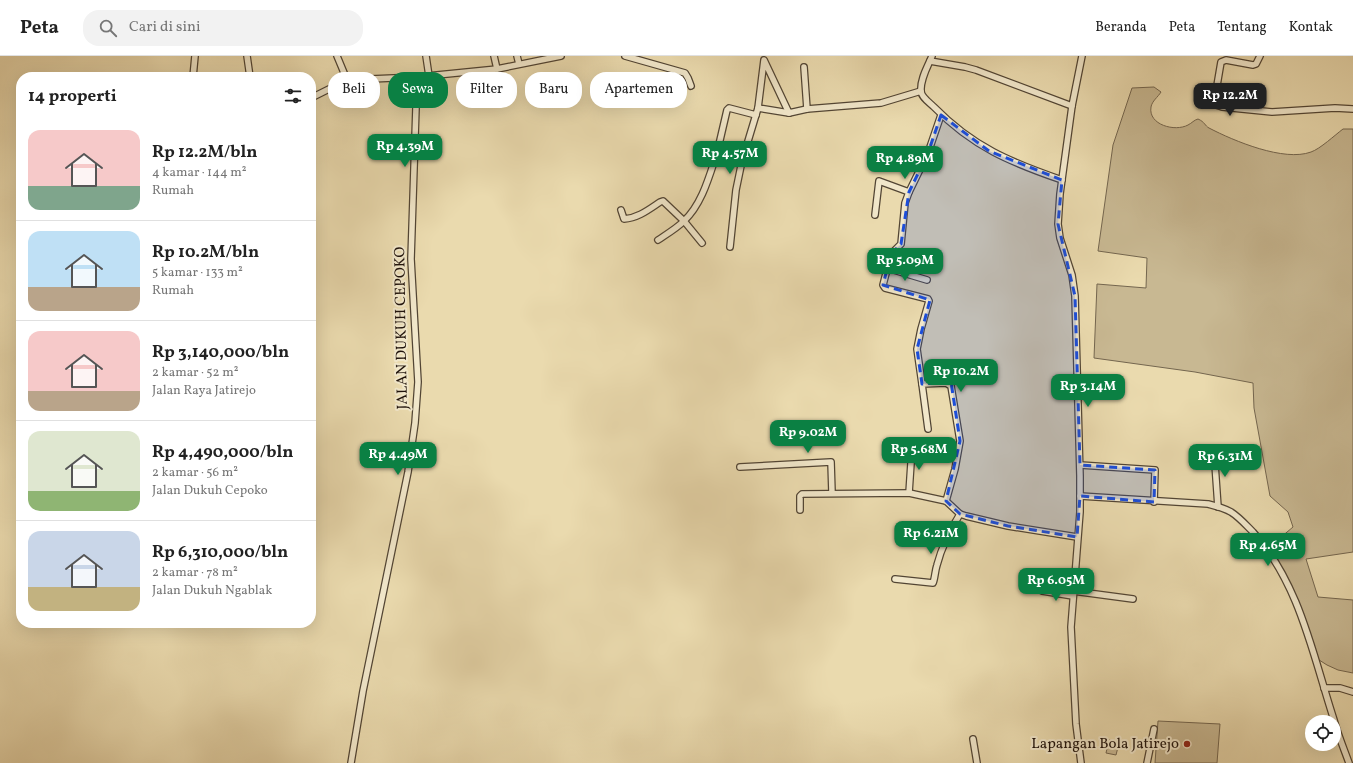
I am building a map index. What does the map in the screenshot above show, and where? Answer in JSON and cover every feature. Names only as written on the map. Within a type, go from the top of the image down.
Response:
[{"type":"street","points":[[193,72],[195,56]]},
{"type":"street","points":[[247,56],[249,72]]},
{"type":"street","points":[[337,56],[344,72]]},
{"type":"street","points":[[426,56],[428,72]]},
{"type":"street","points":[[494,56],[497,69]]},
{"type":"street","points":[[517,56],[519,64]]},
{"type":"street","points":[[448,74],[497,69],[561,56]]},
{"type":"street","points":[[624,56],[685,73],[691,86]]},
{"type":"street","points":[[1081,763],[1076,724],[1071,627],[1080,496],[1075,296],[1072,275],[1060,238],[1058,224],[1062,180],[1072,106],[1082,56]]},
{"type":"street","points":[[1260,56],[1256,64],[1253,66],[1226,60],[1221,62],[1214,103],[1216,105],[1222,107],[1272,112],[1335,108],[1353,109]]},
{"type":"street","points":[[730,247],[736,190],[742,161],[758,108],[764,58]]},
{"type":"street","points":[[764,58],[788,113]]},
{"type":"street","points":[[1062,180],[1011,162],[975,142],[941,115],[923,96],[921,91],[922,80],[931,58],[976,70],[1072,106]]},
{"type":"street","points":[[804,67],[807,109]]},
{"type":"street","points":[[316,96],[328,90]]},
{"type":"street","points":[[758,108],[788,113],[807,109],[881,103],[921,91]]},
{"type":"street","name":"JALAN DUKUH CEPOKO","points":[[351,763],[363,691],[408,472],[415,423],[418,382],[411,259],[416,108]]},
{"type":"street","points":[[658,240],[684,221],[696,207],[709,179],[727,110],[729,108],[756,115]]},
{"type":"street","points":[[928,429],[917,349],[929,301],[928,299],[883,287],[883,285],[891,254],[901,244],[906,203],[909,192],[928,153],[941,115]]},
{"type":"street","points":[[717,153],[742,161]]},
{"type":"street","points":[[875,214],[880,181],[909,192]]},
{"type":"street","points":[[621,210],[624,219],[637,217],[663,201],[684,221],[702,243]]},
{"type":"street","points":[[887,268],[927,280]]},
{"type":"street","points":[[922,384],[946,383],[951,386],[960,441],[955,469],[946,501]]},
{"type":"street","points":[[909,493],[912,448]]},
{"type":"street","points":[[1214,450],[1218,507]]},
{"type":"street","points":[[740,467],[832,462],[832,493]]},
{"type":"street","points":[[1080,465],[1155,470],[1154,502]]},
{"type":"street","points":[[800,510],[800,496],[802,494],[909,493],[946,501],[960,514],[1008,526],[1077,537]]},
{"type":"street","points":[[1080,496],[1122,498],[1154,502],[1208,504],[1230,512],[1242,520],[1267,547],[1285,578],[1299,609],[1313,648],[1334,720],[1349,763]]},
{"type":"street","points":[[895,579],[933,583],[937,566],[949,533],[960,514]]},
{"type":"street","points":[[1042,591],[1133,599]]},
{"type":"street","points":[[1324,688],[1340,688],[1353,692]]},
{"type":"street","points":[[1147,763],[1154,729]]},
{"type":"street","points":[[973,739],[977,763]]},
{"type":"highlighted area","points":[[941,115],[989,151],[1062,180],[1058,224],[1075,296],[1080,465],[1155,470],[1154,502],[1080,496],[1077,537],[1008,526],[960,514],[946,501],[960,441],[951,382],[922,384],[917,349],[930,300],[883,285],[891,254],[901,244],[909,192],[928,153]]},
{"type":"shaded area","points":[[1154,87],[1161,92],[1151,107],[1151,113],[1158,122],[1176,128],[1188,125],[1198,119],[1209,128],[1232,139],[1259,149],[1273,152],[1300,154],[1311,152],[1323,145],[1343,129],[1353,129],[1353,552],[1306,559],[1318,597],[1353,600],[1353,673],[1338,670],[1316,658],[1299,604],[1267,549],[1293,527],[1288,512],[1270,496],[1254,408],[1253,383],[1195,372],[1094,358],[1097,284],[1146,288],[1147,258],[1098,251],[1113,145],[1132,88]]},
{"type":"shaded area","name":"Lapangan Bola Jatirejo","points":[[1158,721],[1220,724],[1217,763],[1155,763]]},
{"type":"shaded area","points":[[1109,740],[1119,743],[1116,755],[1106,753]]},
{"type":"place","name":"Lapangan Bola Jatirejo","points":[[1187,744]]}]
